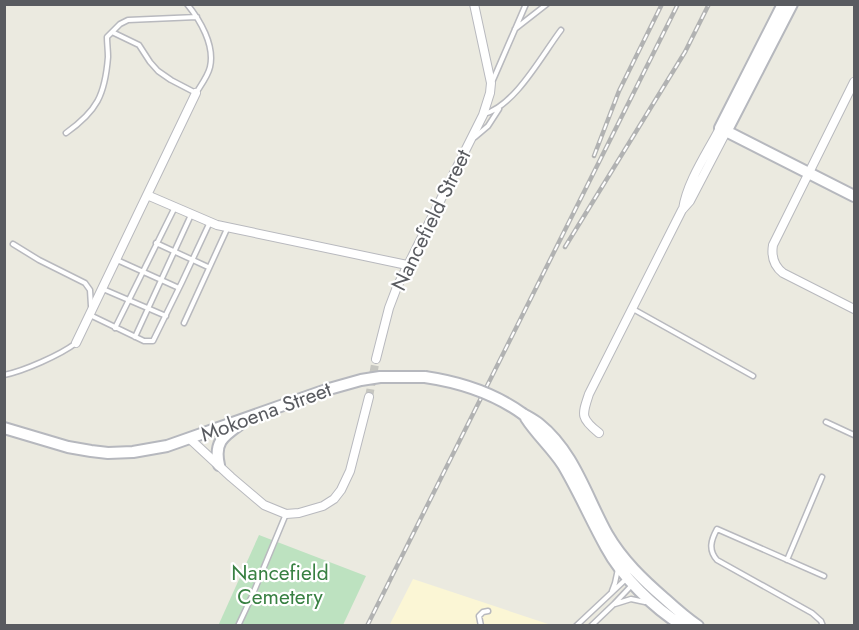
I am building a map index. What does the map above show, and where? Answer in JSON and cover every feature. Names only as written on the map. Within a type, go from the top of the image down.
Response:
[{"type":"main road","points":[[723,130],[783,4]]},
{"type":"main road","points":[[723,130],[792,4]]},
{"type":"main road","points":[[723,130],[855,196]]},
{"type":"main road","name":"Mokoena Street","points":[[4,428],[91,452],[133,452],[168,446],[329,389],[361,380],[380,377],[424,377],[448,380],[506,403],[523,414],[560,446],[589,495],[607,534],[634,577],[657,606],[683,626]]},
{"type":"main road","points":[[219,465],[217,449],[220,442],[249,418]]},
{"type":"main road","name":"Mokoena Street","points":[[536,426],[562,464],[618,567],[698,626]]},
{"type":"street","points":[[474,4],[491,83]]},
{"type":"street","points":[[855,82],[772,250],[773,261],[783,273],[855,309]]},
{"type":"street","name":"Nancefield Street","points":[[376,359],[389,308],[407,265],[483,115],[491,83]]},
{"type":"street","points":[[76,343],[196,93]]},
{"type":"street","points":[[599,433],[586,422],[584,411],[589,394],[682,210],[684,198],[690,186],[723,130]]},
{"type":"street","points":[[147,195],[210,222],[228,227],[407,265]]},
{"type":"street","points":[[190,439],[264,505],[286,514],[299,513],[323,506],[341,490],[351,471],[369,397]]},
{"type":"lane","points":[[112,32],[139,45],[158,70],[171,80],[196,93],[209,71],[211,57],[205,31],[187,4]]},
{"type":"lane","points":[[491,83],[526,4]]},
{"type":"lane","points":[[514,29],[547,4]]},
{"type":"lane","points":[[66,133],[88,115],[99,101],[106,74],[107,38],[120,24],[128,20],[197,16]]},
{"type":"lane","points":[[470,141],[488,126],[499,108],[526,79],[561,30]]},
{"type":"lane","points":[[483,115],[499,108]]},
{"type":"lane","points":[[115,328],[175,207]]},
{"type":"lane","points":[[135,337],[191,213]]},
{"type":"lane","points":[[13,244],[85,283],[91,295],[90,315],[147,342],[153,341],[210,222]]},
{"type":"lane","points":[[184,323],[228,227]]},
{"type":"lane","points":[[156,243],[208,267]]},
{"type":"lane","points":[[116,260],[179,288]]},
{"type":"lane","points":[[102,288],[166,316]]},
{"type":"lane","points":[[633,308],[753,376]]},
{"type":"lane","points":[[4,375],[17,372],[66,351],[76,343]]},
{"type":"lane","points":[[826,422],[855,435]]},
{"type":"lane","points":[[787,560],[822,477]]},
{"type":"lane","points":[[238,626],[286,514]]},
{"type":"lane","points":[[823,626],[812,613],[717,560],[712,555],[712,537],[717,529],[824,576]]},
{"type":"lane","points":[[608,597],[615,583],[618,567]]},
{"type":"lane","points":[[576,626],[634,577]]},
{"type":"lane","points":[[591,626],[614,604],[634,577]]},
{"type":"lane","points":[[614,604],[637,599],[657,606]]},
{"type":"lane","points":[[481,626],[479,616],[488,611]]},
{"type":"shaded area","points":[[413,579],[551,625],[389,626]]},
{"type":"green space","name":"Nancefield Cemetery","points":[[259,535],[366,576],[343,625],[218,626]]},
{"type":"tunnel","points":[[369,397],[376,359]]},
{"type":"railway","points":[[594,156],[619,91],[662,4]]},
{"type":"railway","points":[[367,626],[678,4]]},
{"type":"railway","points":[[565,247],[685,52],[709,4]]}]
